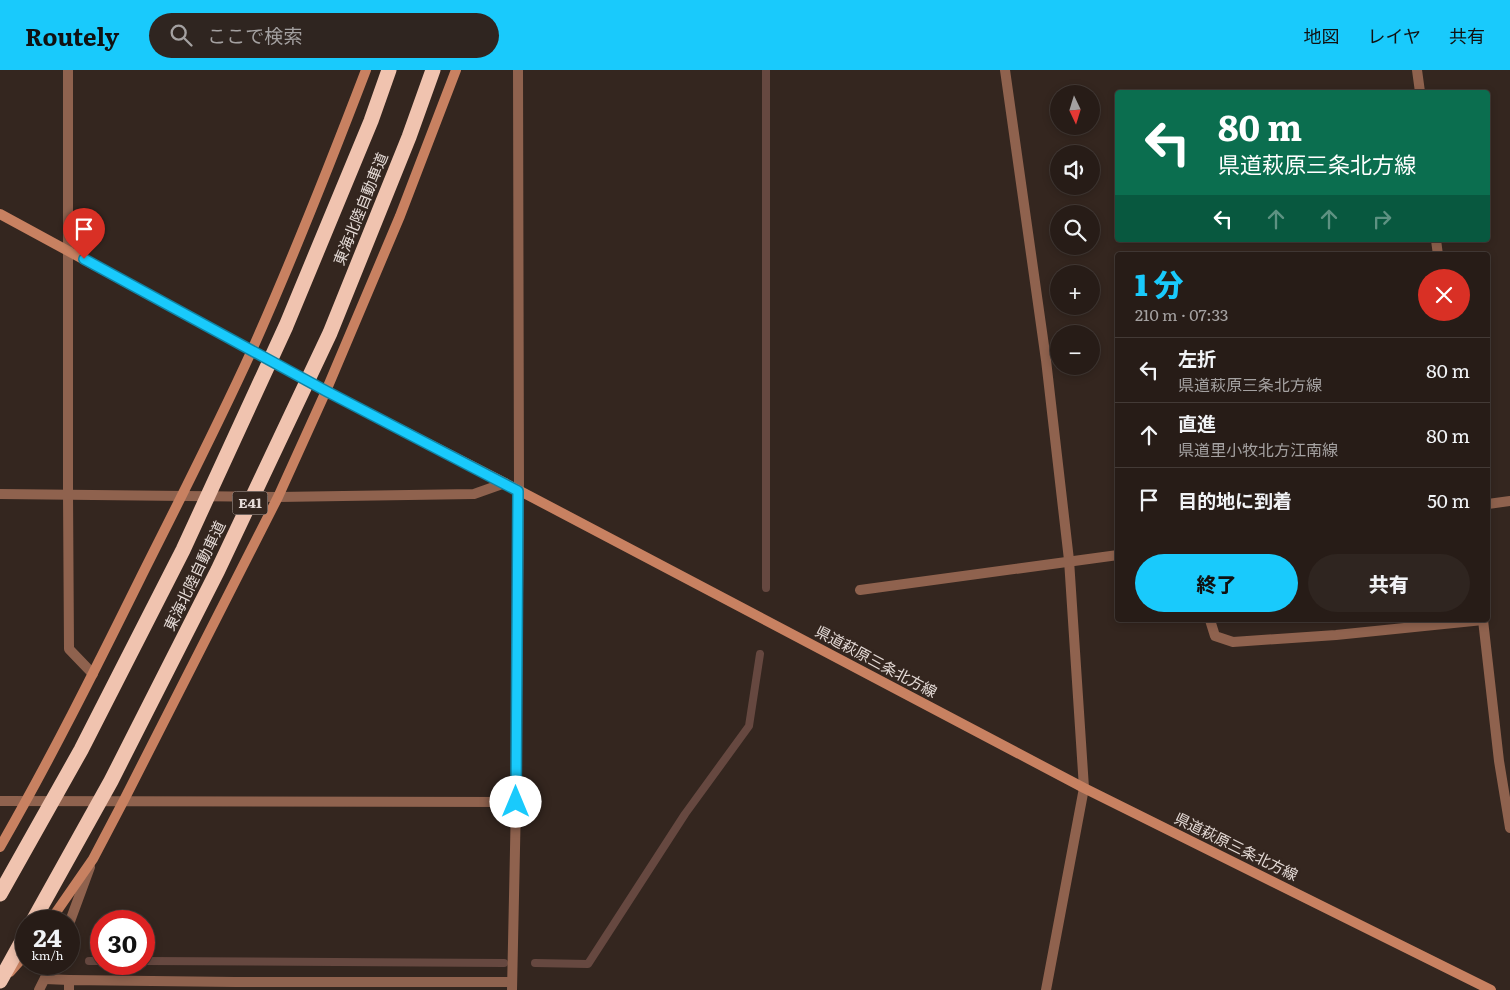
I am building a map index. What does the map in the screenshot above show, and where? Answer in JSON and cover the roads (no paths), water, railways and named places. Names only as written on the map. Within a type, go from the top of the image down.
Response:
[{"type":"highway","name":"東海北陸自動車道","points":[[0,894],[81,750],[187,541],[286,326],[371,121],[389,70]]},
{"type":"highway","name":"東海北陸自動車道","points":[[39,910],[111,781],[218,570],[330,333],[409,137],[433,70]]},
{"type":"highway","points":[[0,982],[15,954]]},
{"type":"street","points":[[68,70],[69,649],[93,674]]},
{"type":"street","points":[[0,847],[93,674],[252,350],[321,188],[366,70]]},
{"type":"street","points":[[58,910],[93,859],[278,497],[326,391],[400,216],[456,70]]},
{"type":"street","points":[[45,980],[69,985],[512,986],[516,802],[518,70]]},
{"type":"street","points":[[1005,70],[1046,360],[1069,560],[1084,788],[1046,990]]},
{"type":"street","points":[[1417,70],[1420,90]]},
{"type":"street","name":"県道萩原三条北方線","points":[[0,214],[326,391],[505,483],[1084,788],[1491,990]]},
{"type":"street","points":[[0,494],[181,497],[474,494],[505,483]]},
{"type":"street","points":[[1490,504],[1510,501]]},
{"type":"street","points":[[860,590],[1069,560],[1115,555]]},
{"type":"street","points":[[1211,622],[1215,636],[1233,642],[1336,635],[1463,622]]},
{"type":"street","points":[[1483,622],[1506,774],[1510,828]]},
{"type":"street","points":[[0,801],[516,802]]},
{"type":"street","points":[[74,910],[93,859]]},
{"type":"street","points":[[0,982],[15,966]]},
{"type":"street","points":[[39,990],[47,975]]},
{"type":"waterway","points":[[766,70],[766,588]]},
{"type":"waterway","points":[[535,963],[588,964],[685,814],[749,726],[760,654]]},
{"type":"waterway","points":[[155,961],[504,963]]}]
